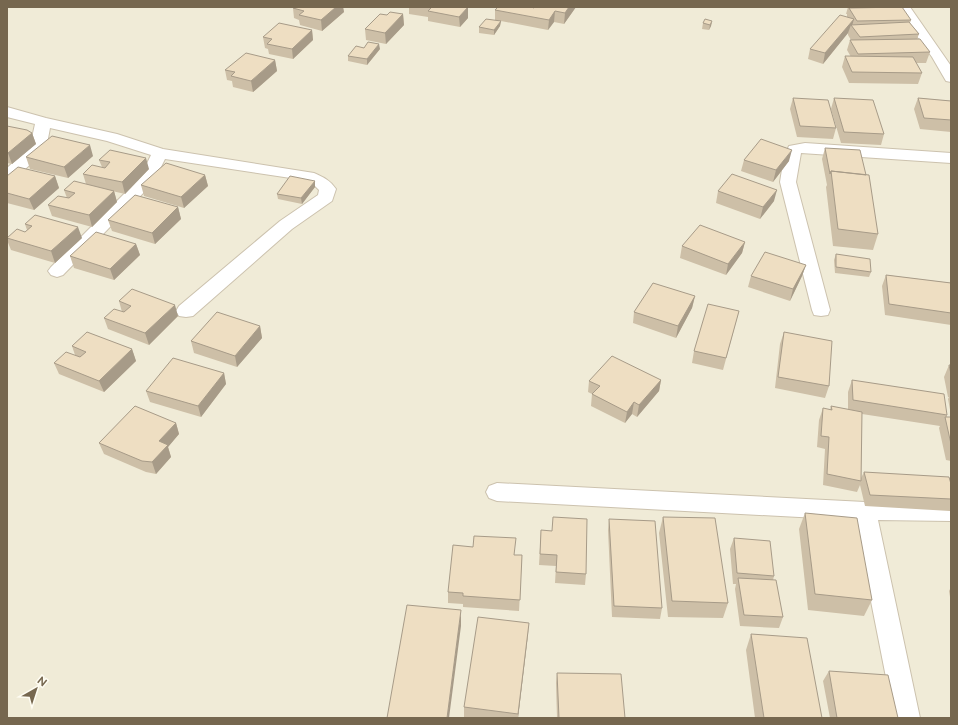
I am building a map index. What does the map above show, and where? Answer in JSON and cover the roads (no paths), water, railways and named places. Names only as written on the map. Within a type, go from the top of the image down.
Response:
[{"type":"street","points":[[903,7],[939,57],[951,78]]},
{"type":"street","points":[[7,112],[43,122],[111,137],[160,153],[308,176],[321,182],[328,189],[326,197],[286,225],[186,311]]},
{"type":"street","points":[[7,177],[38,149],[43,122]]},
{"type":"street","points":[[821,310],[788,182],[792,157],[795,149],[805,148],[951,158]]},
{"type":"street","points":[[57,271],[147,180],[160,153]]},
{"type":"street","points":[[497,492],[865,511],[951,512]]},
{"type":"street","points":[[865,511],[907,718]]}]
